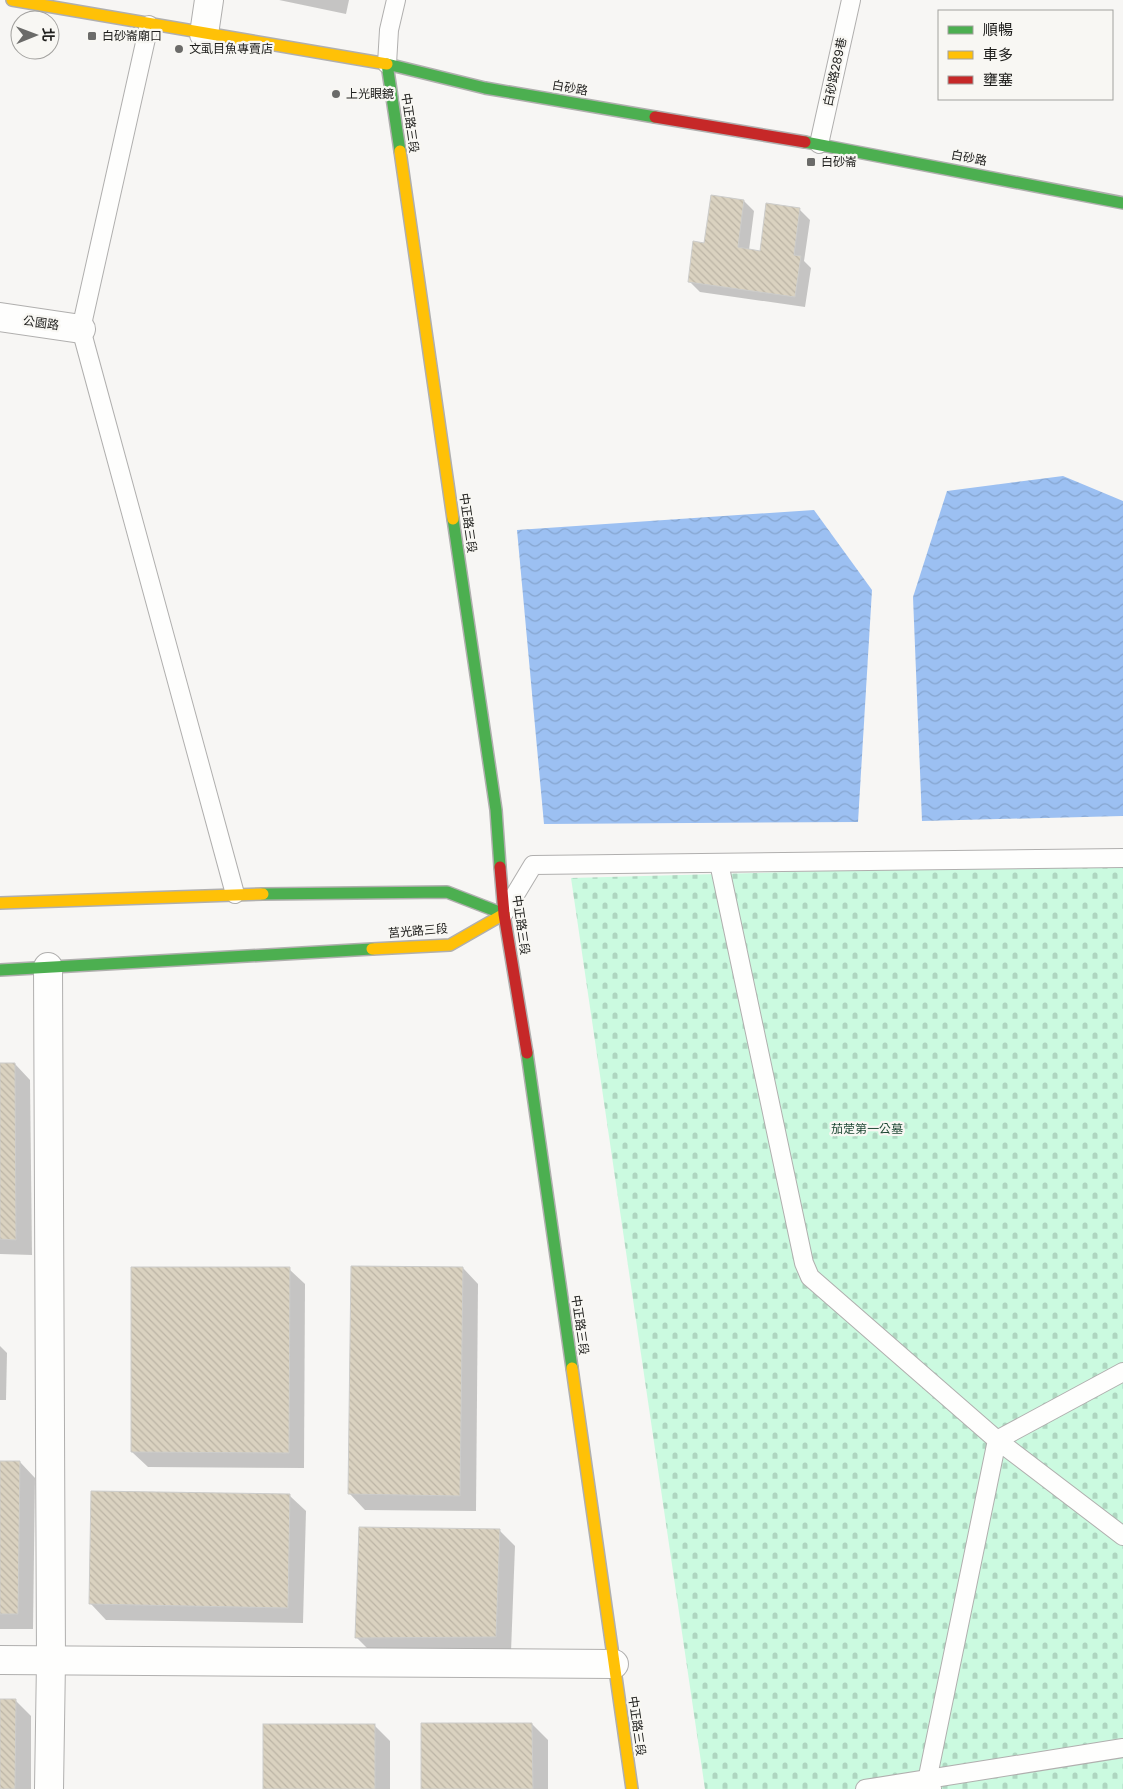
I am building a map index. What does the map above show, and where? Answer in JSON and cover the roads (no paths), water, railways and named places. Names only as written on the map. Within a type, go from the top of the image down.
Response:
[{"type":"main road","name":"白砂路","points":[[12,0],[149,25],[387,64],[485,88],[819,144],[1123,203]]},
{"type":"main road","name":"中正路三段","points":[[387,64],[496,810],[504,914],[522,1017],[632,1789]]},
{"type":"main road","points":[[0,903],[235,894],[448,892],[504,914]]},
{"type":"main road","name":"莒光路三段","points":[[0,970],[450,945],[504,914]]},
{"type":"street","points":[[204,34],[209,0]]},
{"type":"street","name":"公園路","points":[[0,317],[81,329]]},
{"type":"street","points":[[48,967],[51,1661],[49,1789]]},
{"type":"street","points":[[0,1660],[614,1664]]},
{"type":"lane","points":[[387,64],[389,30],[396,0]]},
{"type":"lane","name":"白砂路289巷","points":[[819,144],[851,0]]},
{"type":"lane","points":[[149,25],[81,329],[235,894]]},
{"type":"lane","points":[[504,914],[533,865],[1123,858]]},
{"type":"lane","points":[[719,863],[807,1271],[818,1284],[997,1440],[1123,1536]]},
{"type":"lane","points":[[997,1440],[1123,1372]]},
{"type":"lane","points":[[930,1785],[997,1440]]},
{"type":"lane","points":[[865,1789],[930,1785],[1123,1748]]},
{"type":"water","points":[[1063,476],[1123,501],[1123,816],[922,821],[913,597],[947,491]]},
{"type":"water","points":[[814,510],[872,590],[858,822],[544,824],[517,530]]},
{"type":"place","name":"白砂崙廟口","points":[[92,36]]},
{"type":"place","name":"文虱目魚專賣店","points":[[179,49]]},
{"type":"place","name":"上光眼鏡","points":[[336,94]]},
{"type":"place","name":"白砂崙","points":[[811,162]]},
{"type":"park label","name":"茄萣第一公墓","points":[[867,1129]]}]
